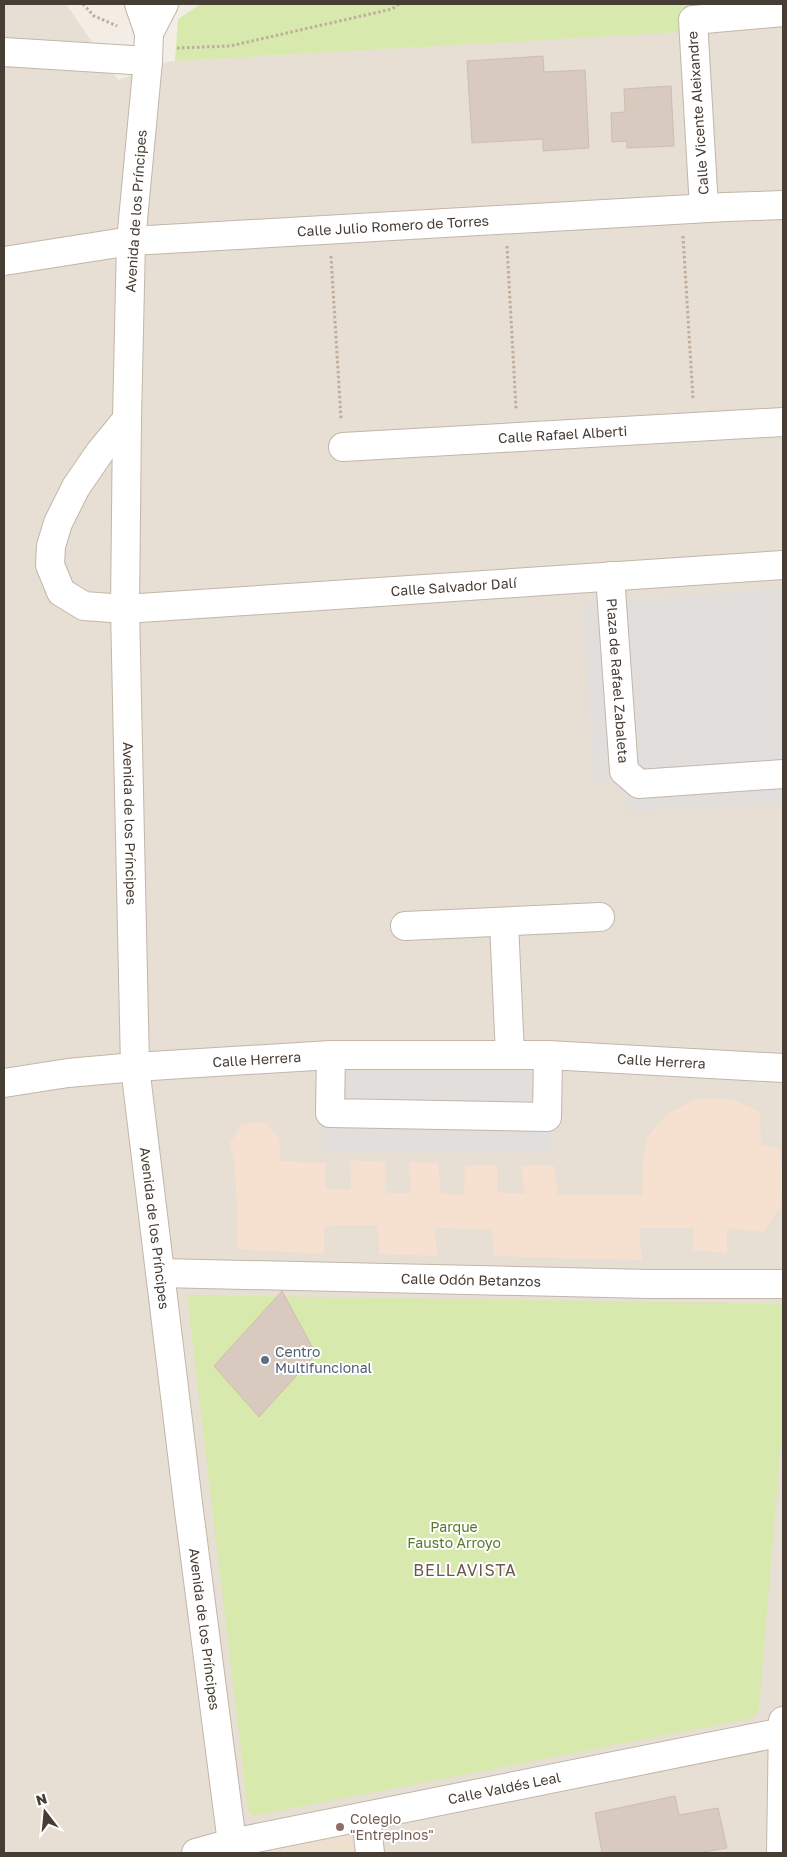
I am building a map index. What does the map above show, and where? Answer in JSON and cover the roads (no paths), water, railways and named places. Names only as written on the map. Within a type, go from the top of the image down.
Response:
[{"type":"street","name":"Avenida de los Príncipes","points":[[139,4],[148,33],[148,61],[131,241],[125,609],[135,1067],[232,1842]]},
{"type":"street","name":"Avenida de los Príncipes","points":[[148,33],[164,4]]},
{"type":"street","name":"Calle Vicente Aleixandre","points":[[693,209],[693,20],[783,12]]},
{"type":"street","points":[[4,52],[148,61]]},
{"type":"street","name":"Calle Julio Romero de Torres","points":[[4,260],[131,241],[783,205]]},
{"type":"street","points":[[125,609],[84,606],[61,592],[50,565],[51,546],[58,523],[76,487],[100,452],[127,420]]},
{"type":"street","name":"Calle Rafael Alberti","points":[[343,447],[783,422]]},
{"type":"street","name":"Calle Salvador Dalí","points":[[125,609],[783,565]]},
{"type":"street","name":"Plaza de Rafael Zabaleta","points":[[610,576],[624,771],[639,784],[783,774]]},
{"type":"street","points":[[405,926],[600,917]]},
{"type":"street","points":[[504,922],[510,1055]]},
{"type":"street","points":[[332,1055],[330,1113],[547,1117],[548,1055]]},
{"type":"street","name":"Calle Herrera","points":[[4,1083],[68,1073],[135,1067],[332,1055],[548,1055],[783,1068]]},
{"type":"street","name":"Calle Odón Betanzos","points":[[160,1273],[649,1284],[783,1284]]},
{"type":"street","points":[[781,1853],[783,1728]]},
{"type":"street","name":"Calle Valdés Leal","points":[[196,1853],[232,1842],[366,1817],[783,1728]]},
{"type":"street","points":[[366,1817],[370,1853]]},
{"type":"place","name":"Centro Multifuncional","points":[[265,1360]]},
{"type":"place","name":"Colegio \"Entrepinos\"","points":[[340,1827]]},
{"type":"district","name":"BELLAVISTA","points":[[465,1570]]},
{"type":"park label","name":"Parque Fausto Arroyo","points":[[454,1535]]}]
